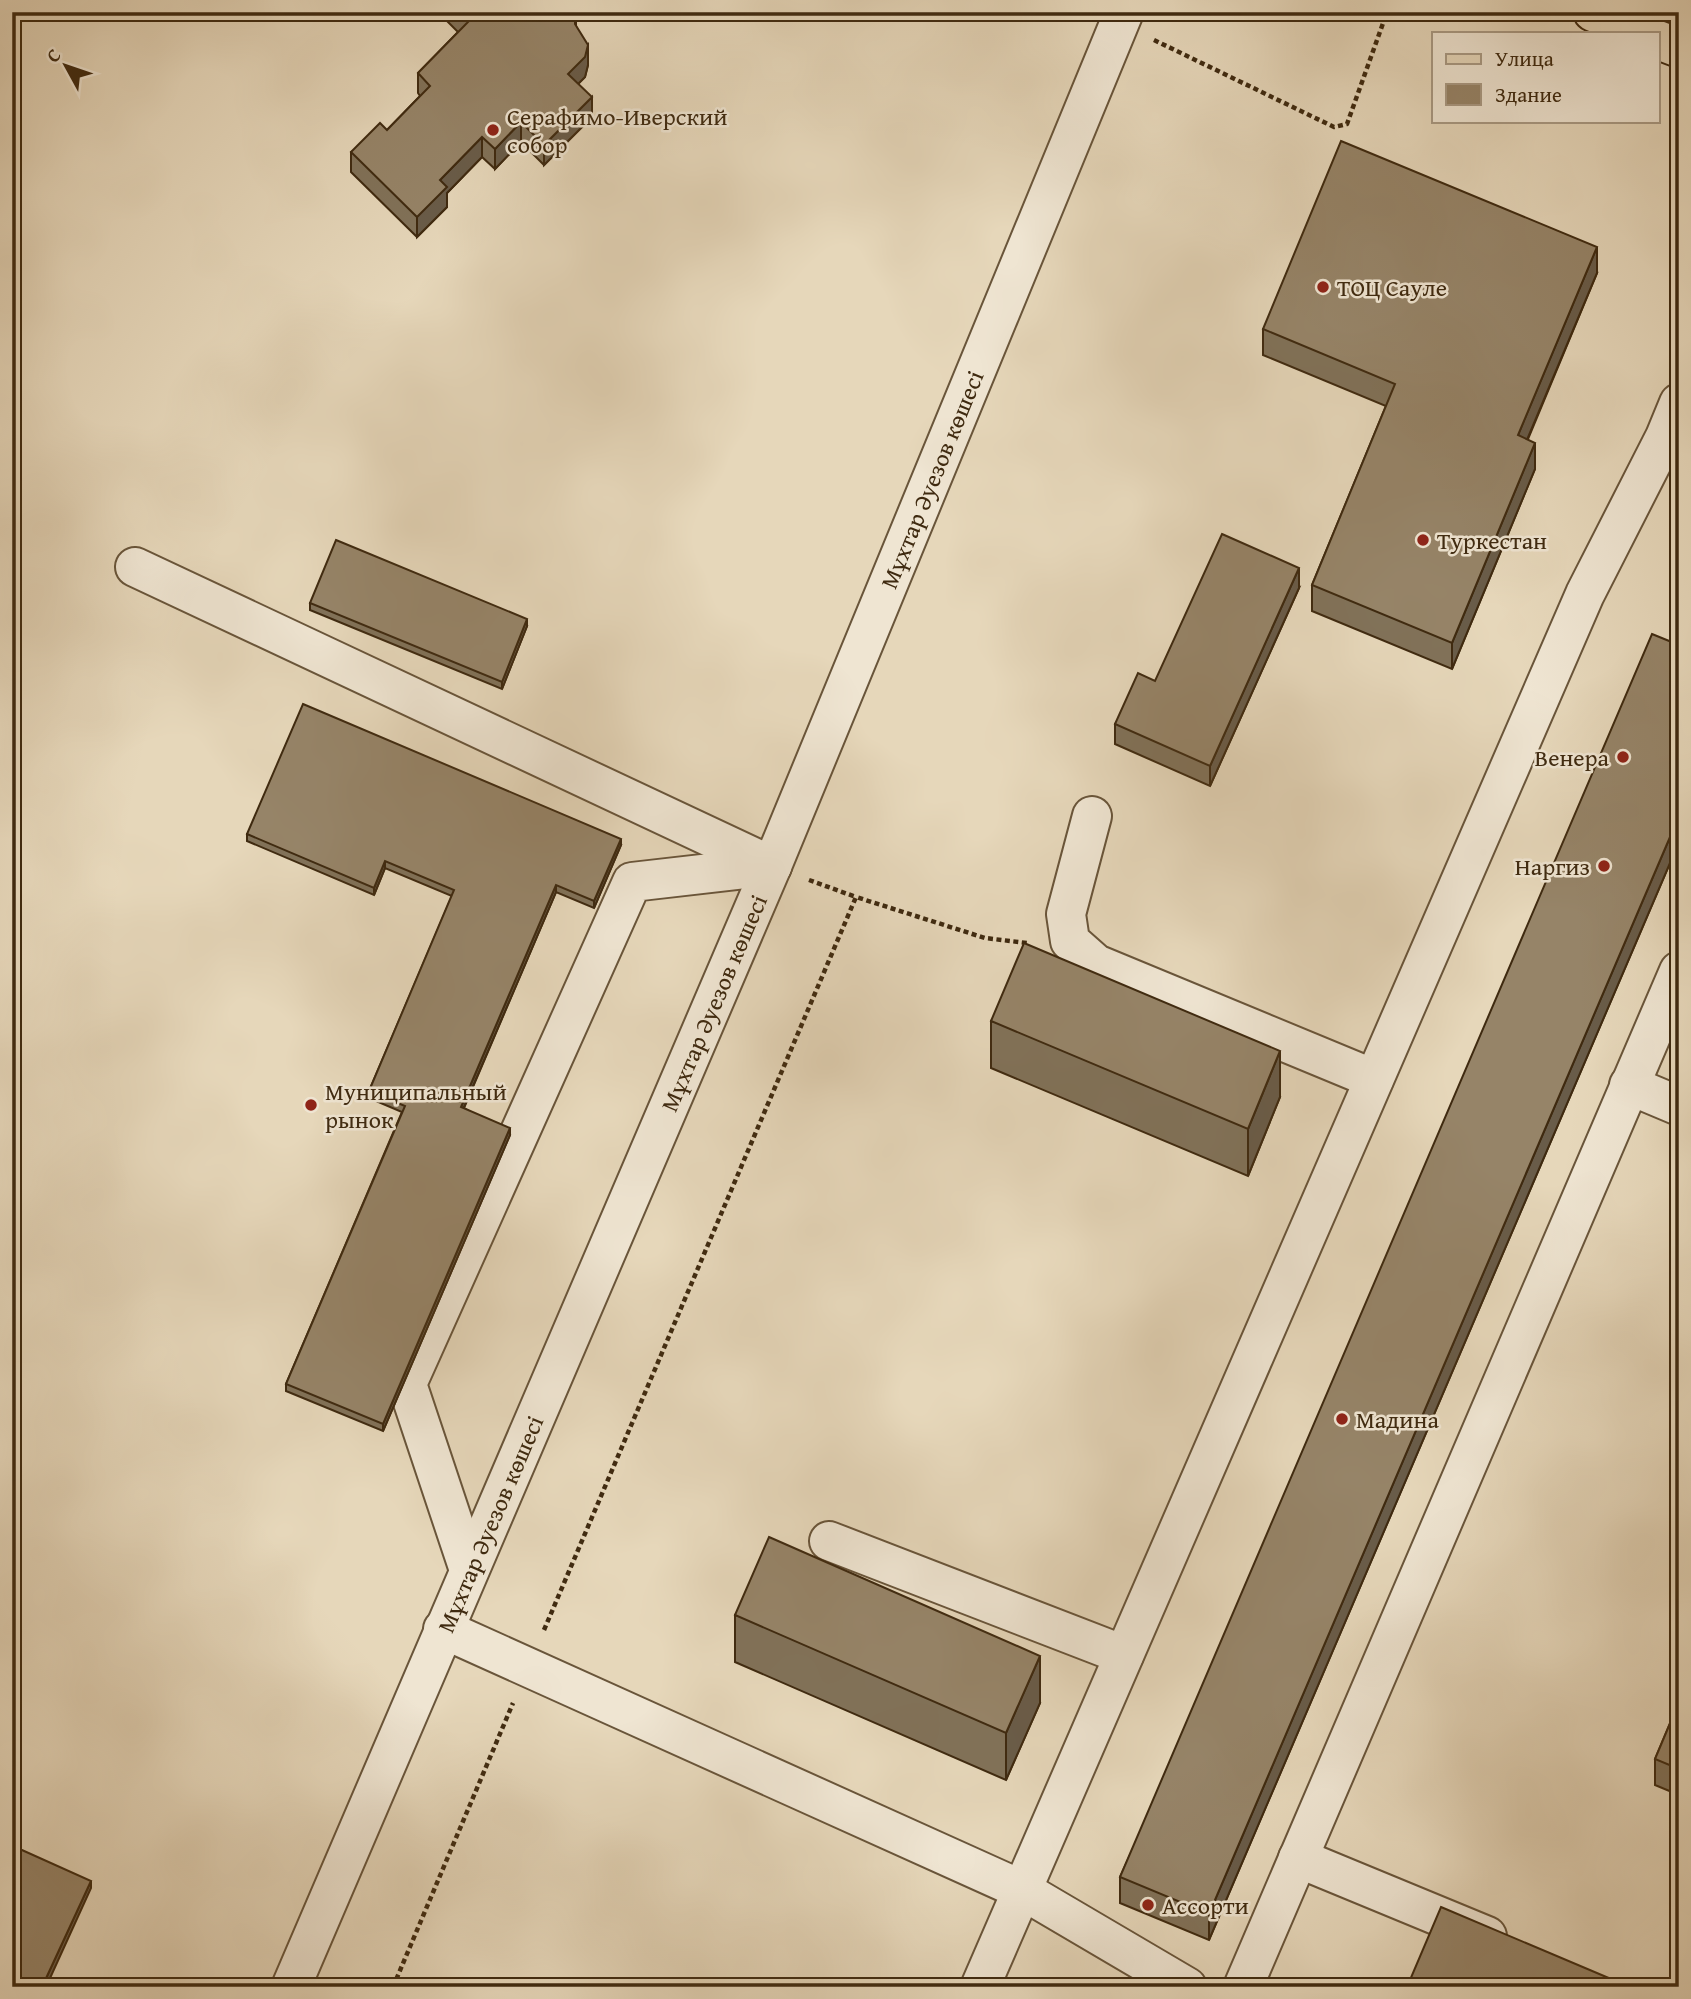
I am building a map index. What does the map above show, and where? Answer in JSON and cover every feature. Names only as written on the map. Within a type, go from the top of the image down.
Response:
[{"type":"main road","points":[[1593,12],[1641,32]]},
{"type":"main road","points":[[1660,41],[1679,48]]},
{"type":"street","name":"Мұхтар Әуезов көшесі","points":[[291,1987],[772,866],[1122,18]]},
{"type":"street","points":[[1672,420],[1679,477]]},
{"type":"street","points":[[980,1987],[1585,594],[1672,420]]},
{"type":"street","points":[[135,567],[772,866]]},
{"type":"street","points":[[1092,816],[1066,914],[1070,941],[1096,964],[1374,1079]]},
{"type":"street","points":[[469,1570],[407,1384],[632,883],[772,866]]},
{"type":"street","points":[[1243,1987],[1679,971]]},
{"type":"street","points":[[1629,1085],[1679,1106]]},
{"type":"street","points":[[829,1541],[1124,1656]]},
{"type":"street","points":[[443,1629],[1022,1890],[1187,1987]]},
{"type":"street","points":[[1298,1858],[1522,1951]]},
{"type":"path","points":[[1122,18],[1334,127],[1347,124],[1387,12]]},
{"type":"path","points":[[772,866],[856,897],[985,938],[1026,943],[1070,941]]},
{"type":"path","points":[[393,1987],[856,897]]},
{"type":"building","name":"Серафимо-Иверский собор","points":[[458,12],[575,12],[575,24],[588,45],[585,57],[568,74],[592,97],[544,145],[521,122],[495,149],[482,137],[440,180],[447,187],[417,217],[351,152],[380,123],[387,130],[430,86],[418,73],[468,22]]},
{"type":"building","points":[[1341,141],[1597,247],[1518,435],[1535,443],[1452,643],[1312,585],[1395,384],[1263,329]]},
{"type":"building","points":[[1222,534],[1299,568],[1210,766],[1115,724],[1138,673],[1155,681]]},
{"type":"building","points":[[336,540],[527,619],[502,682],[310,603]]},
{"type":"building","points":[[1652,634],[1679,645],[1679,816],[1209,1914],[1120,1877]]},
{"type":"building","points":[[303,704],[621,839],[594,901],[556,885],[461,1107],[510,1128],[383,1424],[286,1384],[405,1106],[369,1091],[454,890],[385,861],[374,888],[247,834]]},
{"type":"building","points":[[1024,943],[1280,1051],[1248,1129],[991,1021]]},
{"type":"building","points":[[769,1537],[1040,1656],[1006,1733],[735,1615]]},
{"type":"building","points":[[1679,1702],[1679,1769],[1655,1759]]},
{"type":"building","points":[[13,1846],[91,1881],[42,1987],[12,1987]]},
{"type":"building","points":[[1441,1907],[1630,1987],[1407,1987]]},
{"type":"place","name":"Серафимо-Иверский собор","points":[[493,130]]},
{"type":"place","name":"ТОЦ Сауле","points":[[1323,287]]},
{"type":"place","name":"Туркестан","points":[[1423,540]]},
{"type":"place","name":"Венера","points":[[1623,757]]},
{"type":"place","name":"Наргиз","points":[[1604,866]]},
{"type":"place","name":"Муниципальный рынок","points":[[311,1105]]},
{"type":"place","name":"Мадина","points":[[1342,1419]]},
{"type":"place","name":"Ассорти","points":[[1148,1905]]}]
